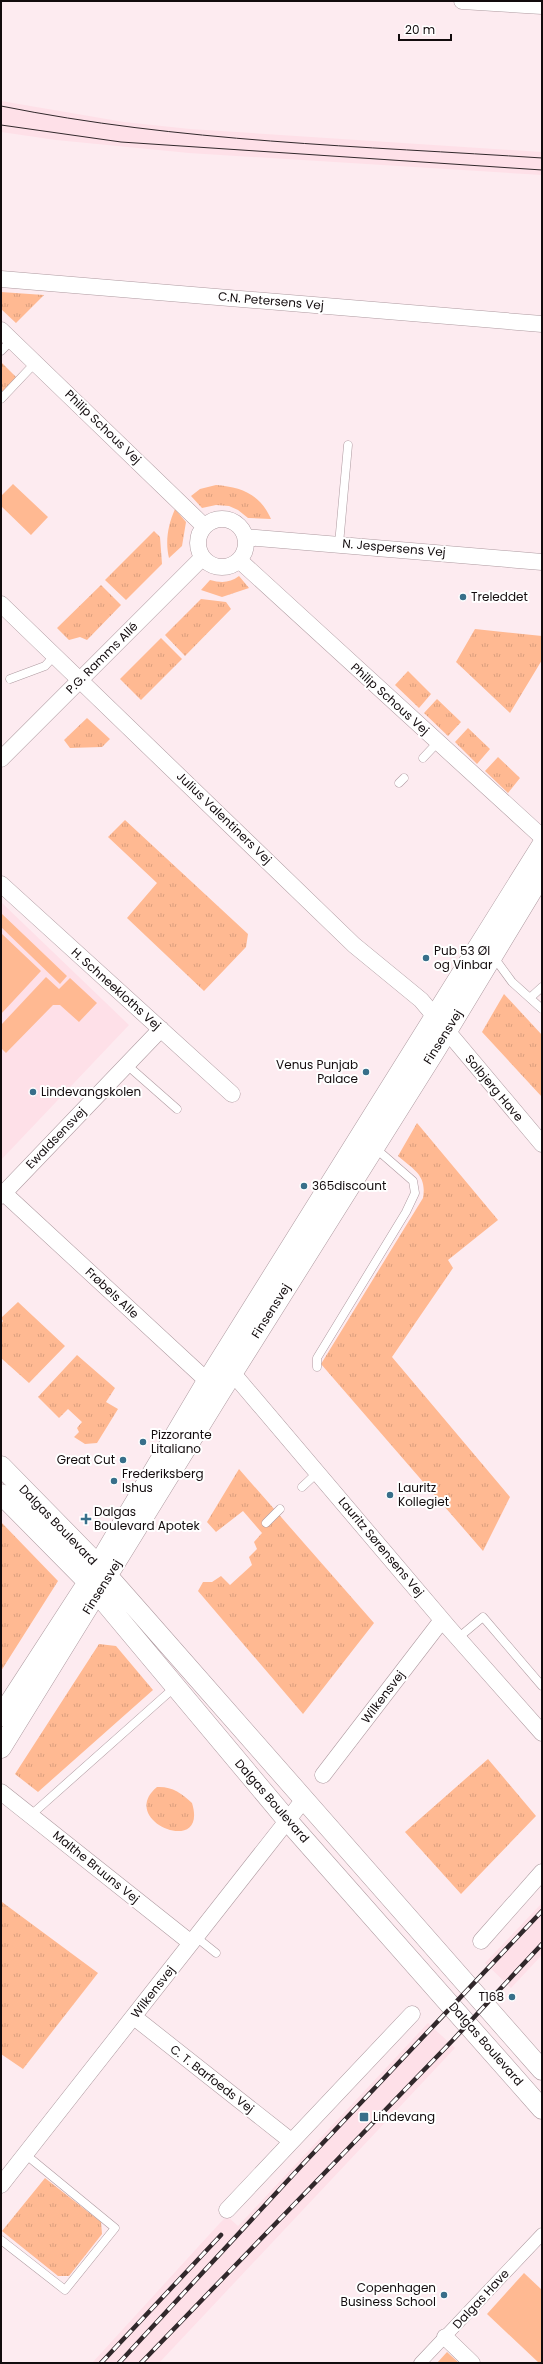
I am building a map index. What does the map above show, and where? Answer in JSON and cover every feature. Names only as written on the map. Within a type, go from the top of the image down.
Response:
[{"type":"street","points":[[462,1],[542,6]]},
{"type":"street","name":"C.N. Petersens Vej","points":[[1,279],[542,324]]},
{"type":"street","name":"Philip Schous Vej","points":[[5,340],[35,362],[204,526]]},
{"type":"street","points":[[228,519],[236,523],[245,537],[244,553],[239,560],[230,566],[220,567],[210,564],[202,558],[197,541],[204,526],[211,521],[228,519]]},
{"type":"street","name":"N. Jespersens Vej","points":[[245,537],[542,562]]},
{"type":"street","name":"P.G. Ramms Allé","points":[[1,759],[202,558]]},
{"type":"street","name":"Philip Schous Vej","points":[[239,560],[324,630],[438,742],[542,837]]},
{"type":"street","name":"Julius Valentiners Vej","points":[[1,604],[354,945],[421,1000],[442,1024]]},
{"type":"street","name":"Finsensvej","points":[[442,1024],[542,845]]},
{"type":"street","name":"Finsensvej","points":[[1,1748],[98,1580],[213,1387],[366,1142],[442,1024],[492,955],[542,874]]},
{"type":"street","name":"H. Schneekloths Vej","points":[[1,884],[232,1094]]},
{"type":"street","name":"Solbjerg Have","points":[[442,1024],[542,1144]]},
{"type":"street","name":"Ewaldsensvej","points":[[2,1195],[161,1029]]},
{"type":"street","name":"Frøbels Alle","points":[[2,1195],[213,1387]]},
{"type":"street","name":"Lauritz Sørensens Vej","points":[[227,1366],[442,1620],[542,1733]]},
{"type":"street","name":"Dalgas Boulevard","points":[[1,1466],[98,1580],[305,1798],[542,2070]]},
{"type":"street","name":"Dalgas Boulevard","points":[[1,1494],[98,1580],[175,1687],[288,1820],[542,2109]]},
{"type":"street","name":"Finsensvej","points":[[1,1716],[98,1580]]},
{"type":"street","name":"Wilkensvej","points":[[323,1775],[442,1620]]},
{"type":"street","name":"Malthe Bruuns Vej","points":[[1,1792],[194,1940]]},
{"type":"street","name":"Wilkensvej","points":[[1,2185],[305,1798]]},
{"type":"street","points":[[481,1941],[542,1872]]},
{"type":"street","points":[[227,2210],[412,2014]]},
{"type":"street","name":"C. T. Barfoeds Vej","points":[[134,2016],[291,2141]]},
{"type":"street","name":"Dalgas Have","points":[[420,2363],[542,2234]]},
{"type":"street","points":[[445,2337],[472,2363]]},
{"type":"lane","points":[[1,399],[35,362]]},
{"type":"lane","points":[[339,544],[348,445]]},
{"type":"lane","points":[[10,679],[45,666],[55,655]]},
{"type":"lane","points":[[423,758],[438,742]]},
{"type":"lane","points":[[492,955],[512,982],[531,997],[542,1009]]},
{"type":"lane","points":[[531,997],[542,987]]},
{"type":"lane","points":[[127,1065],[177,1109]]},
{"type":"lane","points":[[317,1367],[316,1358],[406,1212],[415,1193],[413,1181],[366,1142]]},
{"type":"lane","points":[[302,1487],[317,1473]]},
{"type":"lane","points":[[266,1523],[280,1509]]},
{"type":"lane","points":[[458,1638],[482,1617],[542,1686]]},
{"type":"lane","points":[[31,1815],[175,1687]]},
{"type":"lane","points":[[194,1940],[216,1952]]},
{"type":"lane","points":[[1,2240],[65,2290],[115,2228],[25,2154]]},
{"type":"shaded area","points":[[1,101],[124,122],[190,129],[542,152],[542,175],[189,153],[56,140],[1,132]]},
{"type":"shaded area","name":"Lindevangskolen","points":[[1,902],[129,1025],[1,1160]]},
{"type":"shaded area","points":[[542,1903],[542,1955],[511,1988],[485,1963]]},
{"type":"shaded area","points":[[428,2023],[455,2048],[159,2363],[92,2363],[227,2216],[238,2226]]},
{"type":"green space","points":[[1,292],[44,295],[16,323],[1,309]]},
{"type":"green space","points":[[1,362],[17,378],[1,395]]},
{"type":"green space","points":[[13,484],[48,517],[31,535],[1,506],[1,496]]},
{"type":"green space","points":[[216,485],[234,488],[249,493],[267,510],[271,519],[248,518],[238,510],[229,506],[216,505],[202,508],[191,496],[200,489]]},
{"type":"green space","points":[[175,509],[186,522],[182,546],[169,558],[167,545],[168,533]]},
{"type":"green space","points":[[154,531],[160,537],[162,564],[126,600],[105,580]]},
{"type":"green space","points":[[239,576],[249,588],[222,597],[201,590],[210,580],[225,582]]},
{"type":"green space","points":[[101,585],[121,605],[87,640],[80,637],[69,640],[57,628]]},
{"type":"green space","points":[[201,599],[226,602],[231,609],[185,656],[165,635]]},
{"type":"green space","points":[[475,629],[542,636],[542,660],[510,713],[456,662]]},
{"type":"green space","points":[[161,638],[182,659],[141,700],[120,679]]},
{"type":"green space","points":[[408,671],[431,694],[419,708],[395,685]]},
{"type":"green space","points":[[437,699],[461,722],[448,736],[424,713]]},
{"type":"green space","points":[[87,718],[110,739],[102,747],[70,748],[64,740]]},
{"type":"green space","points":[[468,728],[490,749],[477,764],[455,742]]},
{"type":"green space","points":[[498,757],[520,778],[508,793],[485,771]]},
{"type":"green space","points":[[125,820],[248,934],[246,947],[204,991],[127,918],[157,883],[108,837]]},
{"type":"green space","points":[[1,913],[67,976],[60,984],[1,927]]},
{"type":"green space","points":[[1,933],[41,971],[1,1014]]},
{"type":"green space","points":[[46,977],[59,989],[70,978],[97,1003],[79,1022],[60,1005],[53,1005],[6,1053],[1,1048],[1,1025]]},
{"type":"green space","points":[[504,994],[542,1035],[542,1097],[482,1032]]},
{"type":"green space","points":[[417,1123],[498,1220],[448,1260],[453,1268],[392,1357],[510,1497],[483,1551],[321,1364],[423,1198],[424,1190],[421,1178],[414,1169],[398,1156]]},
{"type":"green space","points":[[18,1302],[65,1346],[29,1383],[1,1358],[1,1324],[3,1321],[1,1318]]},
{"type":"green space","points":[[77,1355],[115,1388],[106,1402],[118,1409],[97,1443],[85,1444],[74,1437],[79,1432],[77,1428],[82,1422],[68,1409],[59,1418],[38,1397]]},
{"type":"green space","points":[[239,1469],[374,1623],[303,1714],[198,1591],[203,1582],[212,1582],[221,1576],[230,1585],[252,1565],[249,1557],[257,1549],[254,1542],[262,1533],[243,1511],[216,1532],[207,1522]]},
{"type":"green space","points":[[1,1522],[58,1581],[1,1671]]},
{"type":"green space","points":[[99,1644],[116,1646],[153,1690],[38,1792],[15,1774]]},
{"type":"green space","points":[[488,1759],[536,1816],[461,1894],[405,1832]]},
{"type":"green space","points":[[157,1787],[172,1789],[192,1803],[194,1819],[188,1828],[178,1831],[166,1828],[155,1822],[148,1812],[147,1800]]},
{"type":"green space","points":[[2,1902],[98,1973],[23,2069],[1,2054]]},
{"type":"green space","points":[[45,2178],[101,2222],[102,2234],[69,2276],[58,2276],[2,2231]]},
{"type":"green space","points":[[524,2273],[542,2290],[542,2363],[539,2363],[487,2314]]},
{"type":"green space","points":[[447,2352],[459,2363],[437,2363]]},
{"type":"tram line","points":[[1,106],[135,128],[203,135],[338,146],[542,158]]},
{"type":"tram line","points":[[1,125],[121,142],[542,170]]},
{"type":"railway","points":[[119,2363],[303,2164],[542,1911]]},
{"type":"railway","points":[[141,2363],[452,2041],[542,1944]]},
{"type":"railway","points":[[101,2363],[221,2235]]},
{"type":"place","name":"Treleddet","points":[[463,597]]},
{"type":"place","name":"Pub 53 Øl og Vinbar","points":[[426,958]]},
{"type":"place","name":"Venus Punjab Palace","points":[[366,1072]]},
{"type":"place","name":"Lindevangskolen","points":[[33,1092]]},
{"type":"place","name":"365discount","points":[[304,1186]]},
{"type":"place","name":"Pizzorante Litaliano","points":[[143,1442]]},
{"type":"place","name":"Great Cut","points":[[123,1460]]},
{"type":"place","name":"Frederiksberg Ishus","points":[[114,1481]]},
{"type":"place","name":"Lauritz Kollegiet","points":[[390,1495]]},
{"type":"place","name":"Dalgas Boulevard Apotek","points":[[86,1519]]},
{"type":"place","name":"T168","points":[[512,1997]]},
{"type":"place","name":"Lindevang","points":[[364,2117]]},
{"type":"place","name":"Copenhagen Business School","points":[[444,2295]]}]
